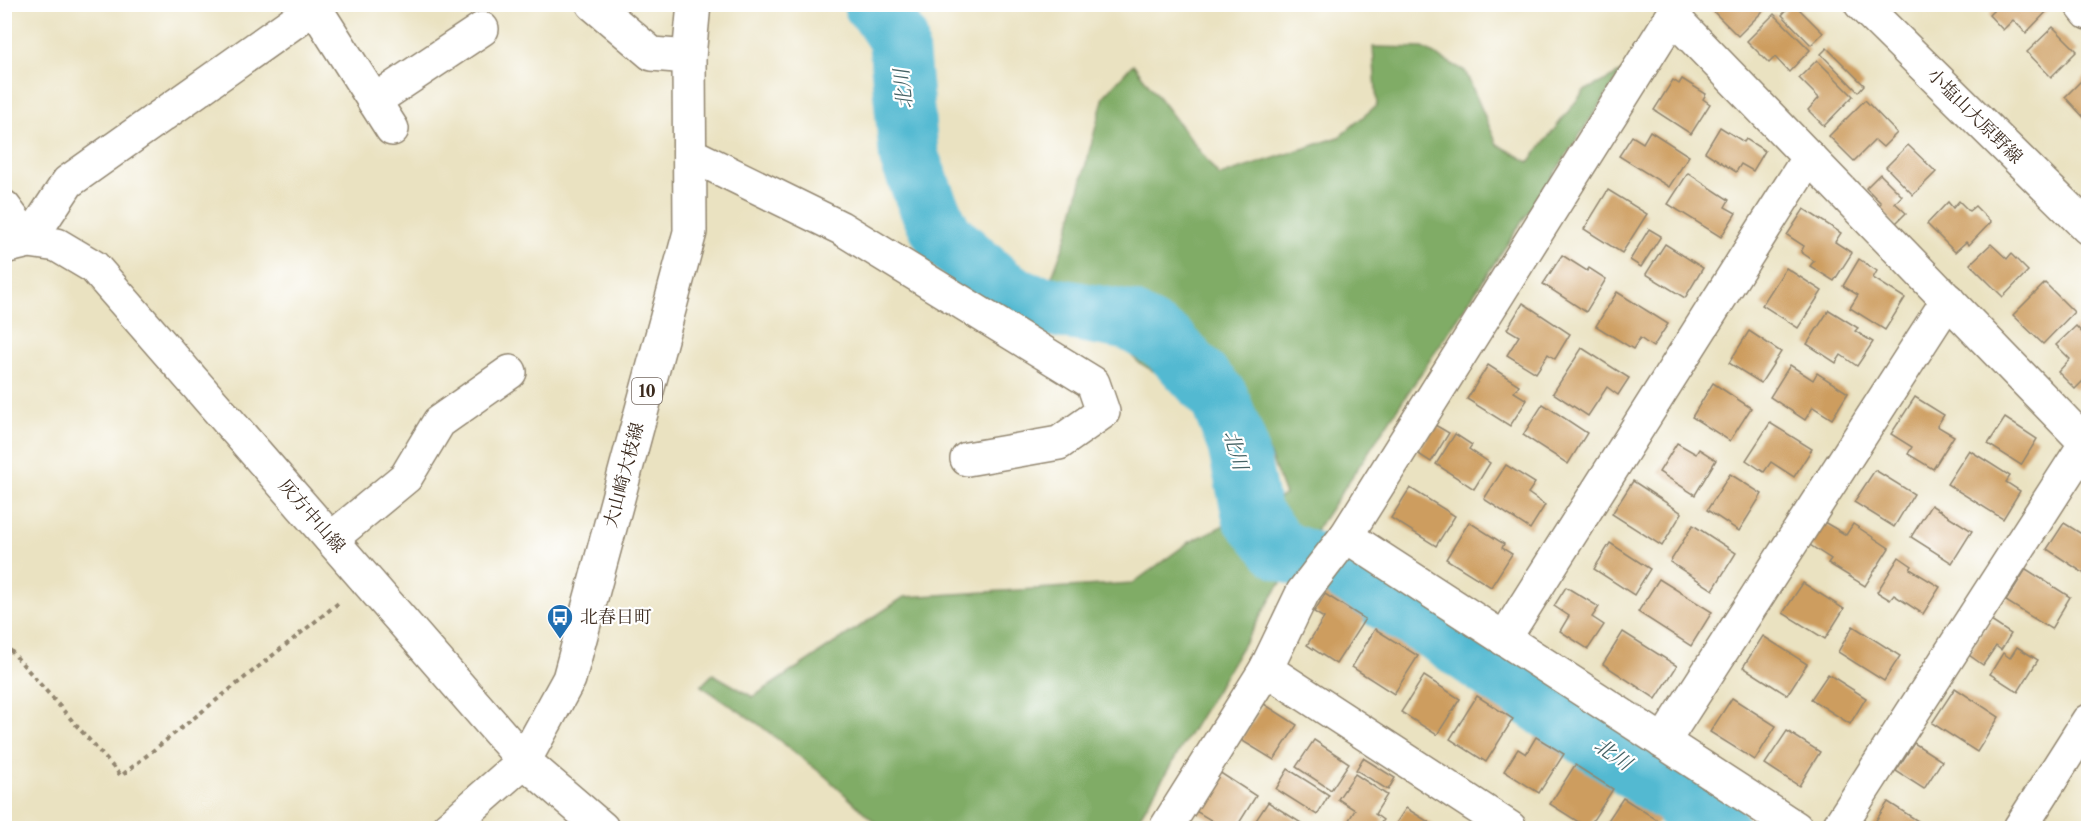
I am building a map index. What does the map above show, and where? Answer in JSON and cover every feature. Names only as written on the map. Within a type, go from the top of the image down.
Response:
[{"type":"street","points":[[593,4],[652,54],[689,57]]},
{"type":"street","name":"大山崎大枝線","points":[[448,828],[524,761],[569,679],[690,232],[689,57],[694,4]]},
{"type":"street","name":"小塩山大原野線","points":[[1862,4],[2088,228]]},
{"type":"street","points":[[2081,4],[2088,13]]},
{"type":"street","points":[[17,244],[68,182],[317,6],[392,129]]},
{"type":"street","points":[[1167,828],[1266,669],[1303,592],[1346,536],[1676,11],[1809,157],[2086,443],[1838,828]]},
{"type":"street","points":[[374,100],[482,29]]},
{"type":"street","points":[[690,154],[841,228],[1093,383],[1103,412],[1059,443],[967,459]]},
{"type":"street","points":[[1504,639],[1809,157]]},
{"type":"street","points":[[4,207],[17,244]]},
{"type":"street","name":"灰方中山線","points":[[17,244],[57,245],[94,267],[524,761],[603,828]]},
{"type":"street","points":[[1663,742],[1948,300]]},
{"type":"street","points":[[331,539],[406,477],[439,422],[510,372]]},
{"type":"street","points":[[1346,536],[1796,828]]},
{"type":"street","points":[[1266,669],[1510,828]]},
{"type":"street","points":[[2020,828],[2088,721]]},
{"type":"path","points":[[4,643],[121,776],[367,580]]},
{"type":"green space","points":[[1373,47],[1423,48],[1465,71],[1497,144],[1529,162],[1584,91],[1622,72],[1275,592],[1133,828],[881,828],[826,777],[757,723],[701,686],[713,674],[753,697],[904,597],[1133,583],[1188,543],[1285,495],[1263,436],[1138,362],[1052,276],[1066,239],[1104,96],[1133,64],[1219,176],[1339,137],[1377,105]]},
{"type":"building","points":[[1706,4],[1757,4],[1763,11],[1738,36]]},
{"type":"building","points":[[1792,4],[1823,33],[1811,45],[1782,15]]},
{"type":"building","points":[[2000,4],[2050,4],[2052,6],[2026,33],[2013,20],[2003,30],[1989,15]]},
{"type":"building","points":[[1774,14],[1810,50],[1789,72],[1775,57],[1769,63],[1747,41]]},
{"type":"building","points":[[2053,27],[2077,51],[2051,77],[2027,52]]},
{"type":"building","points":[[1827,48],[1864,85],[1858,92],[1821,54]]},
{"type":"building","points":[[1817,60],[1853,96],[1824,126],[1808,110],[1819,98],[1799,78]]},
{"type":"building","points":[[2088,74],[2088,122],[2065,97]]},
{"type":"building","points":[[1682,79],[1706,94],[1703,99],[1710,104],[1691,134],[1654,110],[1673,80],[1679,84]]},
{"type":"building","points":[[1865,100],[1897,133],[1883,147],[1875,140],[1854,161],[1829,136]]},
{"type":"building","points":[[1720,127],[1744,142],[1746,139],[1765,151],[1753,171],[1741,164],[1736,172],[1705,152]]},
{"type":"building","points":[[1650,131],[1689,156],[1669,187],[1619,156],[1632,136],[1643,143]]},
{"type":"building","points":[[1908,145],[1936,172],[1913,195],[1886,167]]},
{"type":"building","points":[[1688,173],[1729,200],[1725,207],[1736,213],[1721,237],[1668,204]]},
{"type":"building","points":[[1880,174],[1902,196],[1895,203],[1906,213],[1895,224],[1877,207],[1881,203],[1866,188]]},
{"type":"building","points":[[1608,190],[1647,214],[1622,253],[1584,229]]},
{"type":"building","points":[[1959,201],[1969,211],[1975,206],[1991,222],[1969,245],[1966,242],[1955,252],[1927,224],[1948,202],[1953,208]]},
{"type":"building","points":[[1804,209],[1841,233],[1835,242],[1852,253],[1834,281],[1810,266],[1814,261],[1801,252],[1804,246],[1787,235]]},
{"type":"building","points":[[1649,229],[1661,236],[1641,267],[1630,260]]},
{"type":"building","points":[[1665,244],[1703,268],[1685,298],[1646,274]]},
{"type":"building","points":[[1991,244],[2007,259],[2011,254],[2028,271],[2003,297],[1970,264]]},
{"type":"building","points":[[1562,255],[1587,271],[1589,268],[1606,279],[1586,312],[1543,284]]},
{"type":"building","points":[[1859,259],[1877,271],[1873,278],[1905,298],[1885,330],[1850,308],[1858,295],[1843,286]]},
{"type":"building","points":[[1786,268],[1822,291],[1798,328],[1762,305]]},
{"type":"building","points":[[2045,283],[2074,312],[2043,344],[2013,315]]},
{"type":"building","points":[[1617,292],[1668,324],[1653,347],[1640,338],[1633,349],[1596,326]]},
{"type":"building","points":[[1523,303],[1570,334],[1555,359],[1548,354],[1536,373],[1507,355],[1519,336],[1507,329]]},
{"type":"building","points":[[1829,310],[1858,328],[1855,331],[1873,342],[1857,366],[1841,355],[1836,363],[1807,344]]},
{"type":"building","points":[[2076,326],[2088,339],[2088,376],[2075,389],[2058,372],[2070,359],[2056,345]]},
{"type":"building","points":[[1749,331],[1781,352],[1761,383],[1729,363]]},
{"type":"building","points":[[1582,348],[1629,378],[1618,395],[1607,387],[1588,416],[1553,393]]},
{"type":"building","points":[[1488,365],[1519,385],[1514,392],[1527,400],[1510,426],[1467,399]]},
{"type":"building","points":[[1790,365],[1813,380],[1817,373],[1848,393],[1832,419],[1813,407],[1805,420],[1770,397]]},
{"type":"building","points":[[1713,383],[1751,408],[1730,441],[1692,417]]},
{"type":"building","points":[[1915,397],[1944,415],[1937,426],[1954,436],[1933,469],[1908,454],[1912,447],[1891,434]]},
{"type":"building","points":[[1543,404],[1587,433],[1568,464],[1523,435]]},
{"type":"building","points":[[2005,418],[2037,439],[2021,465],[1988,444]]},
{"type":"building","points":[[1770,423],[1812,449],[1794,477],[1771,462],[1764,472],[1746,460]]},
{"type":"building","points":[[1435,425],[1449,433],[1431,462],[1417,453]]},
{"type":"building","points":[[1455,434],[1472,445],[1469,449],[1490,463],[1474,489],[1436,464]]},
{"type":"building","points":[[1677,443],[1696,454],[1699,449],[1716,460],[1695,495],[1659,472]]},
{"type":"building","points":[[1969,450],[2010,476],[2006,482],[2020,491],[2003,519],[1947,484]]},
{"type":"building","points":[[1506,465],[1535,483],[1528,493],[1545,505],[1530,529],[1484,499]]},
{"type":"building","points":[[1875,470],[1914,494],[1894,527],[1854,502]]},
{"type":"building","points":[[1730,474],[1762,494],[1739,531],[1707,510]]},
{"type":"building","points":[[1633,481],[1682,513],[1662,546],[1612,514]]},
{"type":"building","points":[[1410,488],[1455,516],[1436,546],[1391,518]]},
{"type":"building","points":[[1931,505],[1972,531],[1952,563],[1911,537]]},
{"type":"building","points":[[1469,522],[1504,544],[1502,548],[1512,554],[1491,587],[1446,559]]},
{"type":"building","points":[[1824,522],[1846,535],[1853,524],[1889,548],[1865,586],[1828,563],[1831,559],[1810,545]]},
{"type":"building","points":[[2064,523],[2088,538],[2088,576],[2047,549]]},
{"type":"building","points":[[1693,525],[1736,553],[1713,590],[1670,562]]},
{"type":"building","points":[[1610,543],[1650,569],[1634,595],[1594,569]]},
{"type":"building","points":[[1899,557],[1912,566],[1910,569],[1940,587],[1923,614],[1894,595],[1890,600],[1877,592]]},
{"type":"building","points":[[2026,569],[2070,597],[2051,629],[2006,601]]},
{"type":"building","points":[[1659,579],[1712,612],[1691,646],[1638,612]]},
{"type":"building","points":[[1803,583],[1844,609],[1825,639],[1783,613]]},
{"type":"building","points":[[1566,587],[1599,607],[1592,617],[1604,625],[1588,649],[1560,631],[1569,616],[1554,606]]},
{"type":"building","points":[[1325,594],[1365,619],[1336,664],[1307,645],[1324,618],[1314,612]]},
{"type":"building","points":[[1991,621],[2011,634],[2001,650],[1996,646],[1983,665],[1969,655]]},
{"type":"building","points":[[1853,626],[1900,656],[1884,681],[1838,652]]},
{"type":"building","points":[[1375,629],[1418,656],[1394,694],[1352,667]]},
{"type":"building","points":[[1623,632],[1677,666],[1656,699],[1603,664]]},
{"type":"building","points":[[1763,636],[1807,664],[1787,695],[1743,667]]},
{"type":"building","points":[[2017,647],[2038,660],[2018,692],[1990,674],[2003,653],[2010,658]]},
{"type":"building","points":[[1828,674],[1866,698],[1850,724],[1811,699]]},
{"type":"building","points":[[1424,676],[1460,699],[1437,735],[1401,712]]},
{"type":"building","points":[[1955,688],[1999,717],[1977,752],[1932,723]]},
{"type":"building","points":[[1477,696],[1513,719],[1486,762],[1450,739]]},
{"type":"building","points":[[1732,698],[1776,726],[1755,760],[1710,732]]},
{"type":"building","points":[[1264,704],[1297,725],[1274,760],[1241,740]]},
{"type":"building","points":[[1787,731],[1820,752],[1799,786],[1765,764]]},
{"type":"building","points":[[1536,737],[1564,754],[1539,793],[1504,771],[1518,749],[1526,754]]},
{"type":"building","points":[[1314,740],[1349,763],[1331,790],[1296,767]]},
{"type":"building","points":[[1914,743],[1942,761],[1924,789],[1896,771]]},
{"type":"building","points":[[1363,758],[1395,778],[1388,790],[1356,770]]},
{"type":"building","points":[[1575,765],[1613,789],[1588,828],[1550,804]]},
{"type":"building","points":[[1288,769],[1329,795],[1317,815],[1276,789]]},
{"type":"building","points":[[1219,772],[1256,796],[1236,828],[1224,828],[1194,810]]},
{"type":"building","points":[[1355,774],[1387,795],[1375,814],[1383,820],[1377,828],[1344,828],[1355,810],[1338,799]]},
{"type":"building","points":[[1623,798],[1659,821],[1654,828],[1603,828]]},
{"type":"building","points":[[1268,802],[1309,828],[1251,828]]},
{"type":"building","points":[[1888,802],[1929,828],[1871,828]]},
{"type":"building","points":[[1406,808],[1438,828],[1393,828]]},
{"type":"waterway","name":"北川","points":[[873,4],[898,39],[909,157],[928,205],[944,237],[1000,287],[1026,302],[1130,321],[1167,342],[1219,398],[1237,444],[1252,516],[1281,550],[1337,571],[1448,639],[1719,828]]},
{"type":"place","name":"北春日町","points":[[560,640]]}]
